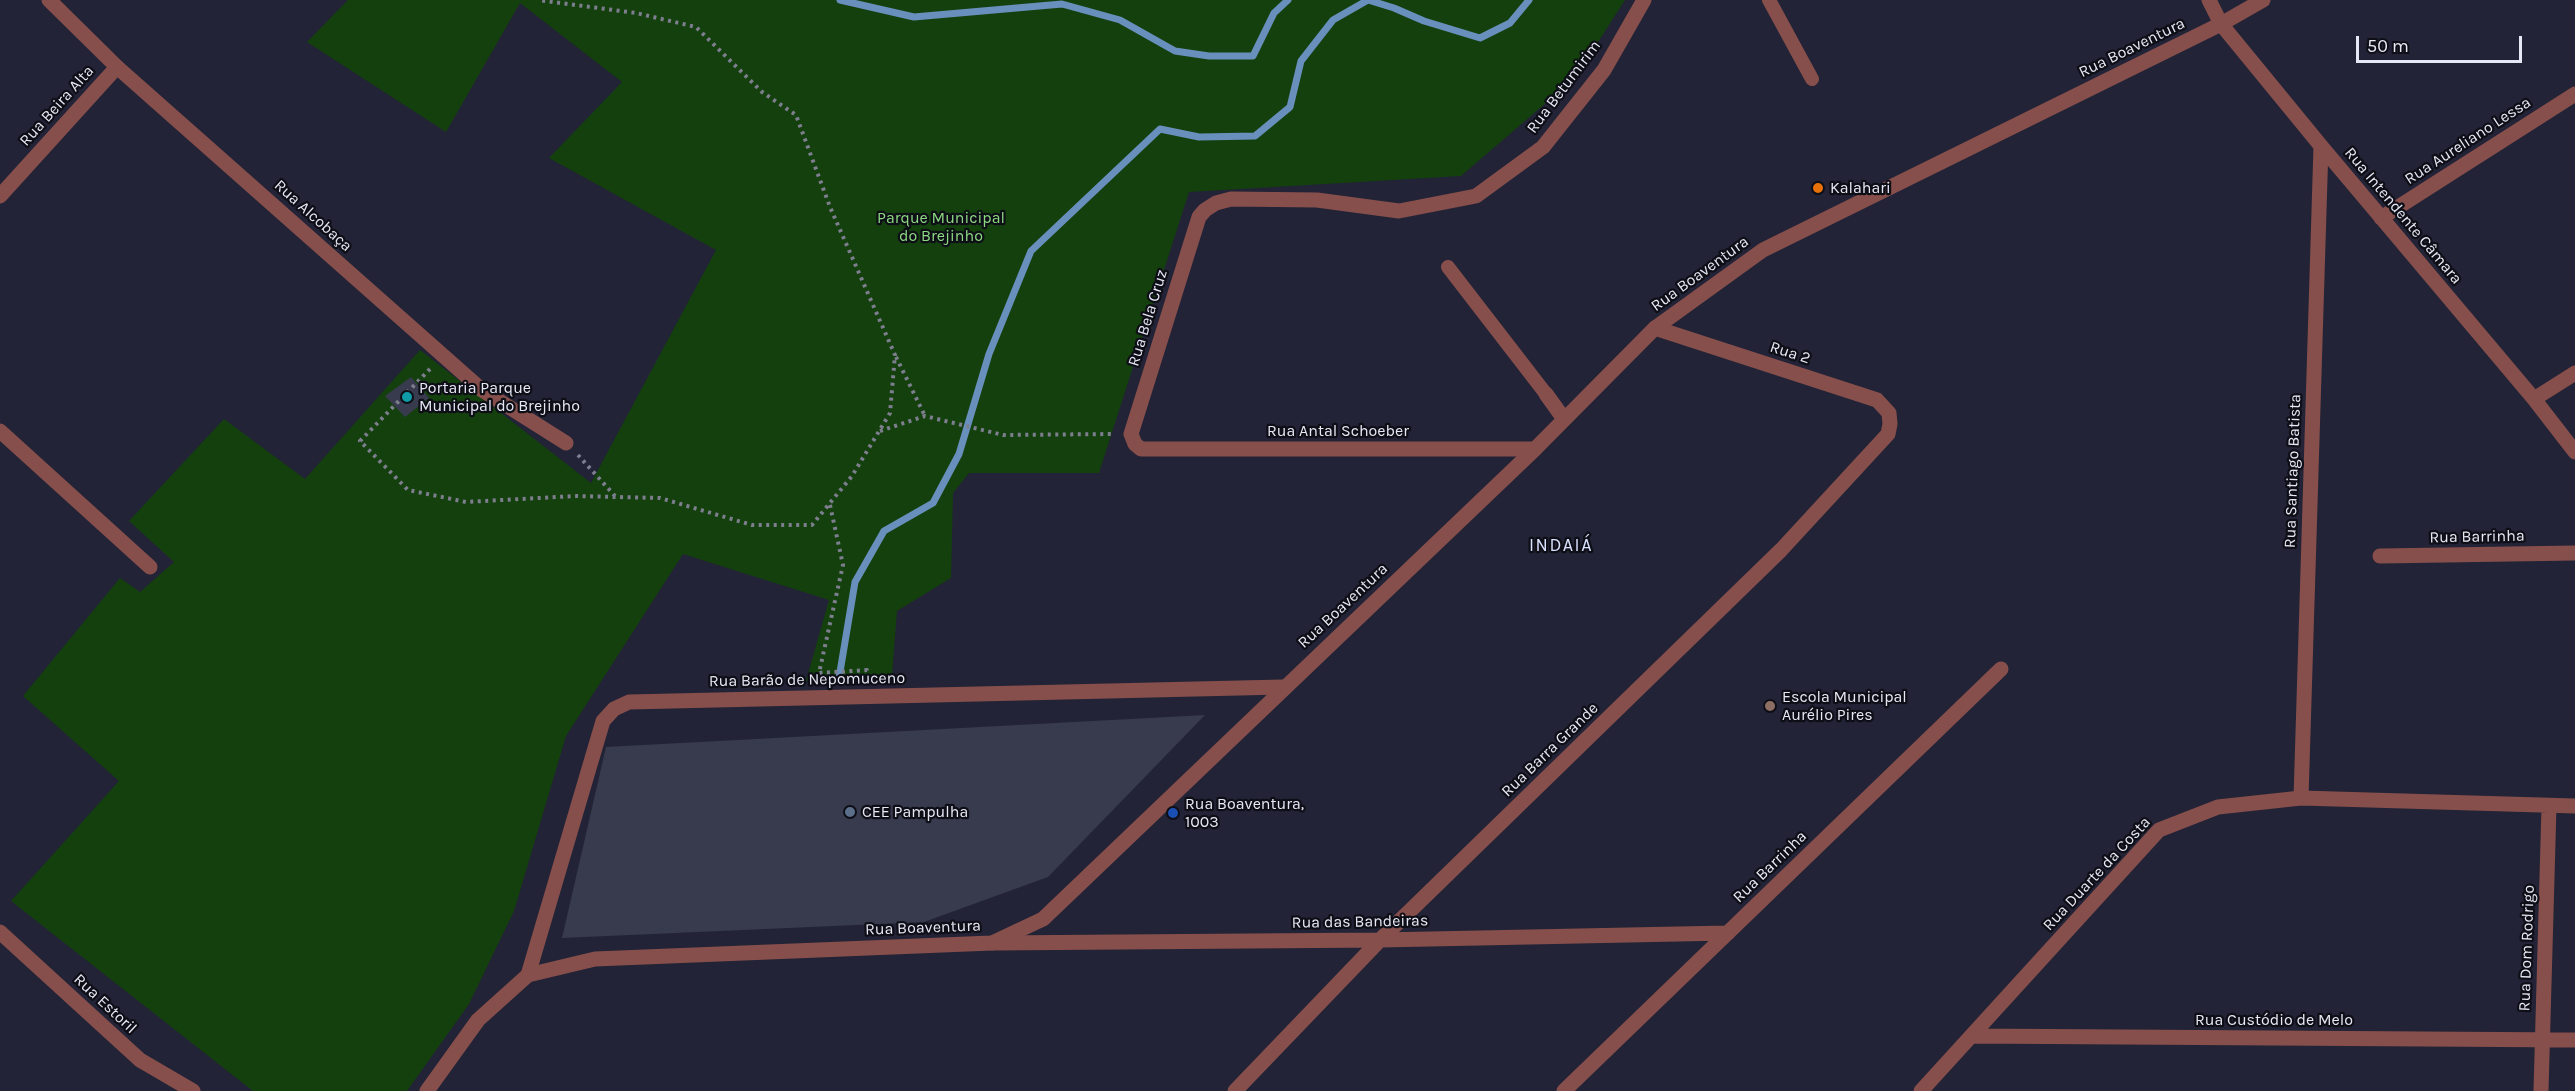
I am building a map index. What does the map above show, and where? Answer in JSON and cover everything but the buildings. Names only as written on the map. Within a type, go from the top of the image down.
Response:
[{"type":"street","name":"Rua Alcobaça","points":[[49,0],[117,67],[482,390],[566,443]]},
{"type":"street","name":"Rua Betumirim","points":[[1216,203],[1231,199],[1317,200],[1399,211],[1476,196],[1543,147],[1604,70],[1644,0]]},
{"type":"street","name":"Rua Intendente Câmara","points":[[2209,0],[2222,24],[2321,146],[2534,399],[2575,452]]},
{"type":"street","name":"Rua Boaventura","points":[[427,1091],[478,1020],[528,975],[595,959],[992,943],[1043,919],[1283,687],[1535,449],[1655,328],[1763,250],[2222,24],[2263,0]]},
{"type":"street","name":"Rua Beira Alta","points":[[0,196],[117,67]]},
{"type":"street","name":"Rua Aureliano Lessa","points":[[2381,218],[2575,94]]},
{"type":"street","name":"Rua Santiago Batista","points":[[2301,798],[2321,146]]},
{"type":"street","name":"Rua Bela Cruz","points":[[1131,434],[1198,217],[1216,203]]},
{"type":"street","name":"Rua 2","points":[[1655,328],[1877,400],[1888,414],[1890,424],[1888,434]]},
{"type":"street","points":[[2534,399],[2575,373]]},
{"type":"street","points":[[1546,394],[1564,419]]},
{"type":"street","points":[[0,431],[150,567]]},
{"type":"street","name":"Rua Antal Schoeber","points":[[1131,434],[1141,448],[1535,449]]},
{"type":"street","name":"Rua Barra Grande","points":[[1235,1091],[1380,940],[1781,550],[1888,434]]},
{"type":"street","name":"Rua Barrinha","points":[[2380,556],[2575,553]]},
{"type":"street","name":"Rua Barrinha","points":[[1564,1091],[2001,669]]},
{"type":"street","name":"Rua Barão de Nepomuceno","points":[[528,975],[603,722],[614,709],[629,702],[1283,687]]},
{"type":"street","name":"Rua Duarte da Costa","points":[[1921,1091],[2159,830],[2218,807],[2301,798],[2575,806]]},
{"type":"street","name":"Rua Dom Rodrigo","points":[[2541,1091],[2549,806]]},
{"type":"street","name":"Rua Estoril","points":[[0,932],[140,1060],[175,1086],[193,1091]]},
{"type":"street","name":"Rua das Bandeiras","points":[[992,943],[1380,940],[1728,933]]},
{"type":"street","name":"Rua Custódio de Melo","points":[[1972,1036],[2575,1040]]},
{"type":"lane","points":[[1769,0],[1812,79]]},
{"type":"lane","points":[[1448,267],[1546,394]]},
{"type":"path","points":[[538,0],[636,13],[696,27],[762,92],[796,114],[830,207],[895,355],[925,416]]},
{"type":"path","points":[[443,356],[360,441],[408,490],[466,502],[575,496],[660,498],[752,525],[812,525],[852,476],[890,413],[895,355]]},
{"type":"path","points":[[880,430],[925,416],[1003,435],[1131,434]]},
{"type":"path","points":[[566,443],[616,497]]},
{"type":"path","points":[[829,504],[843,565],[819,672],[855,671]]},
{"type":"green space","name":"Parque Municipal do Brejinho","points":[[348,0],[1625,0],[1575,78],[1461,176],[1189,192],[1099,473],[969,473],[953,493],[951,578],[897,611],[892,675],[806,681],[829,600],[683,554],[566,736],[514,911],[469,1004],[407,1091],[253,1091],[11,901],[119,781],[23,696],[120,578],[140,592],[174,562],[129,521],[224,419],[305,479],[420,350],[591,483],[716,250],[549,158],[622,82],[520,3],[446,132],[307,42]]},
{"type":"waterway","points":[[840,0],[914,17],[1062,4],[1120,20],[1175,51],[1209,56],[1253,56],[1274,13],[1288,0]]},
{"type":"waterway","points":[[1368,0],[1424,21],[1480,38],[1510,23],[1529,0]]},
{"type":"waterway","points":[[839,678],[855,582],[884,531],[933,503],[959,454],[989,354],[1031,251],[1160,129],[1199,137],[1255,136],[1290,107],[1301,61],[1333,20],[1368,0]]},
{"type":"place","name":"Kalahari","points":[[1818,188]]},
{"type":"place","name":"Portaria Parque Municipal do Brejinho","points":[[407,397]]},
{"type":"place","name":"Escola Municipal Aurélio Pires","points":[[1770,706]]},
{"type":"place","name":"CEE Pampulha","points":[[850,812]]},
{"type":"place","name":"Rua Boaventura, 1003","points":[[1173,813]]},
{"type":"district","name":"INDAIÁ","points":[[1561,546]]}]
